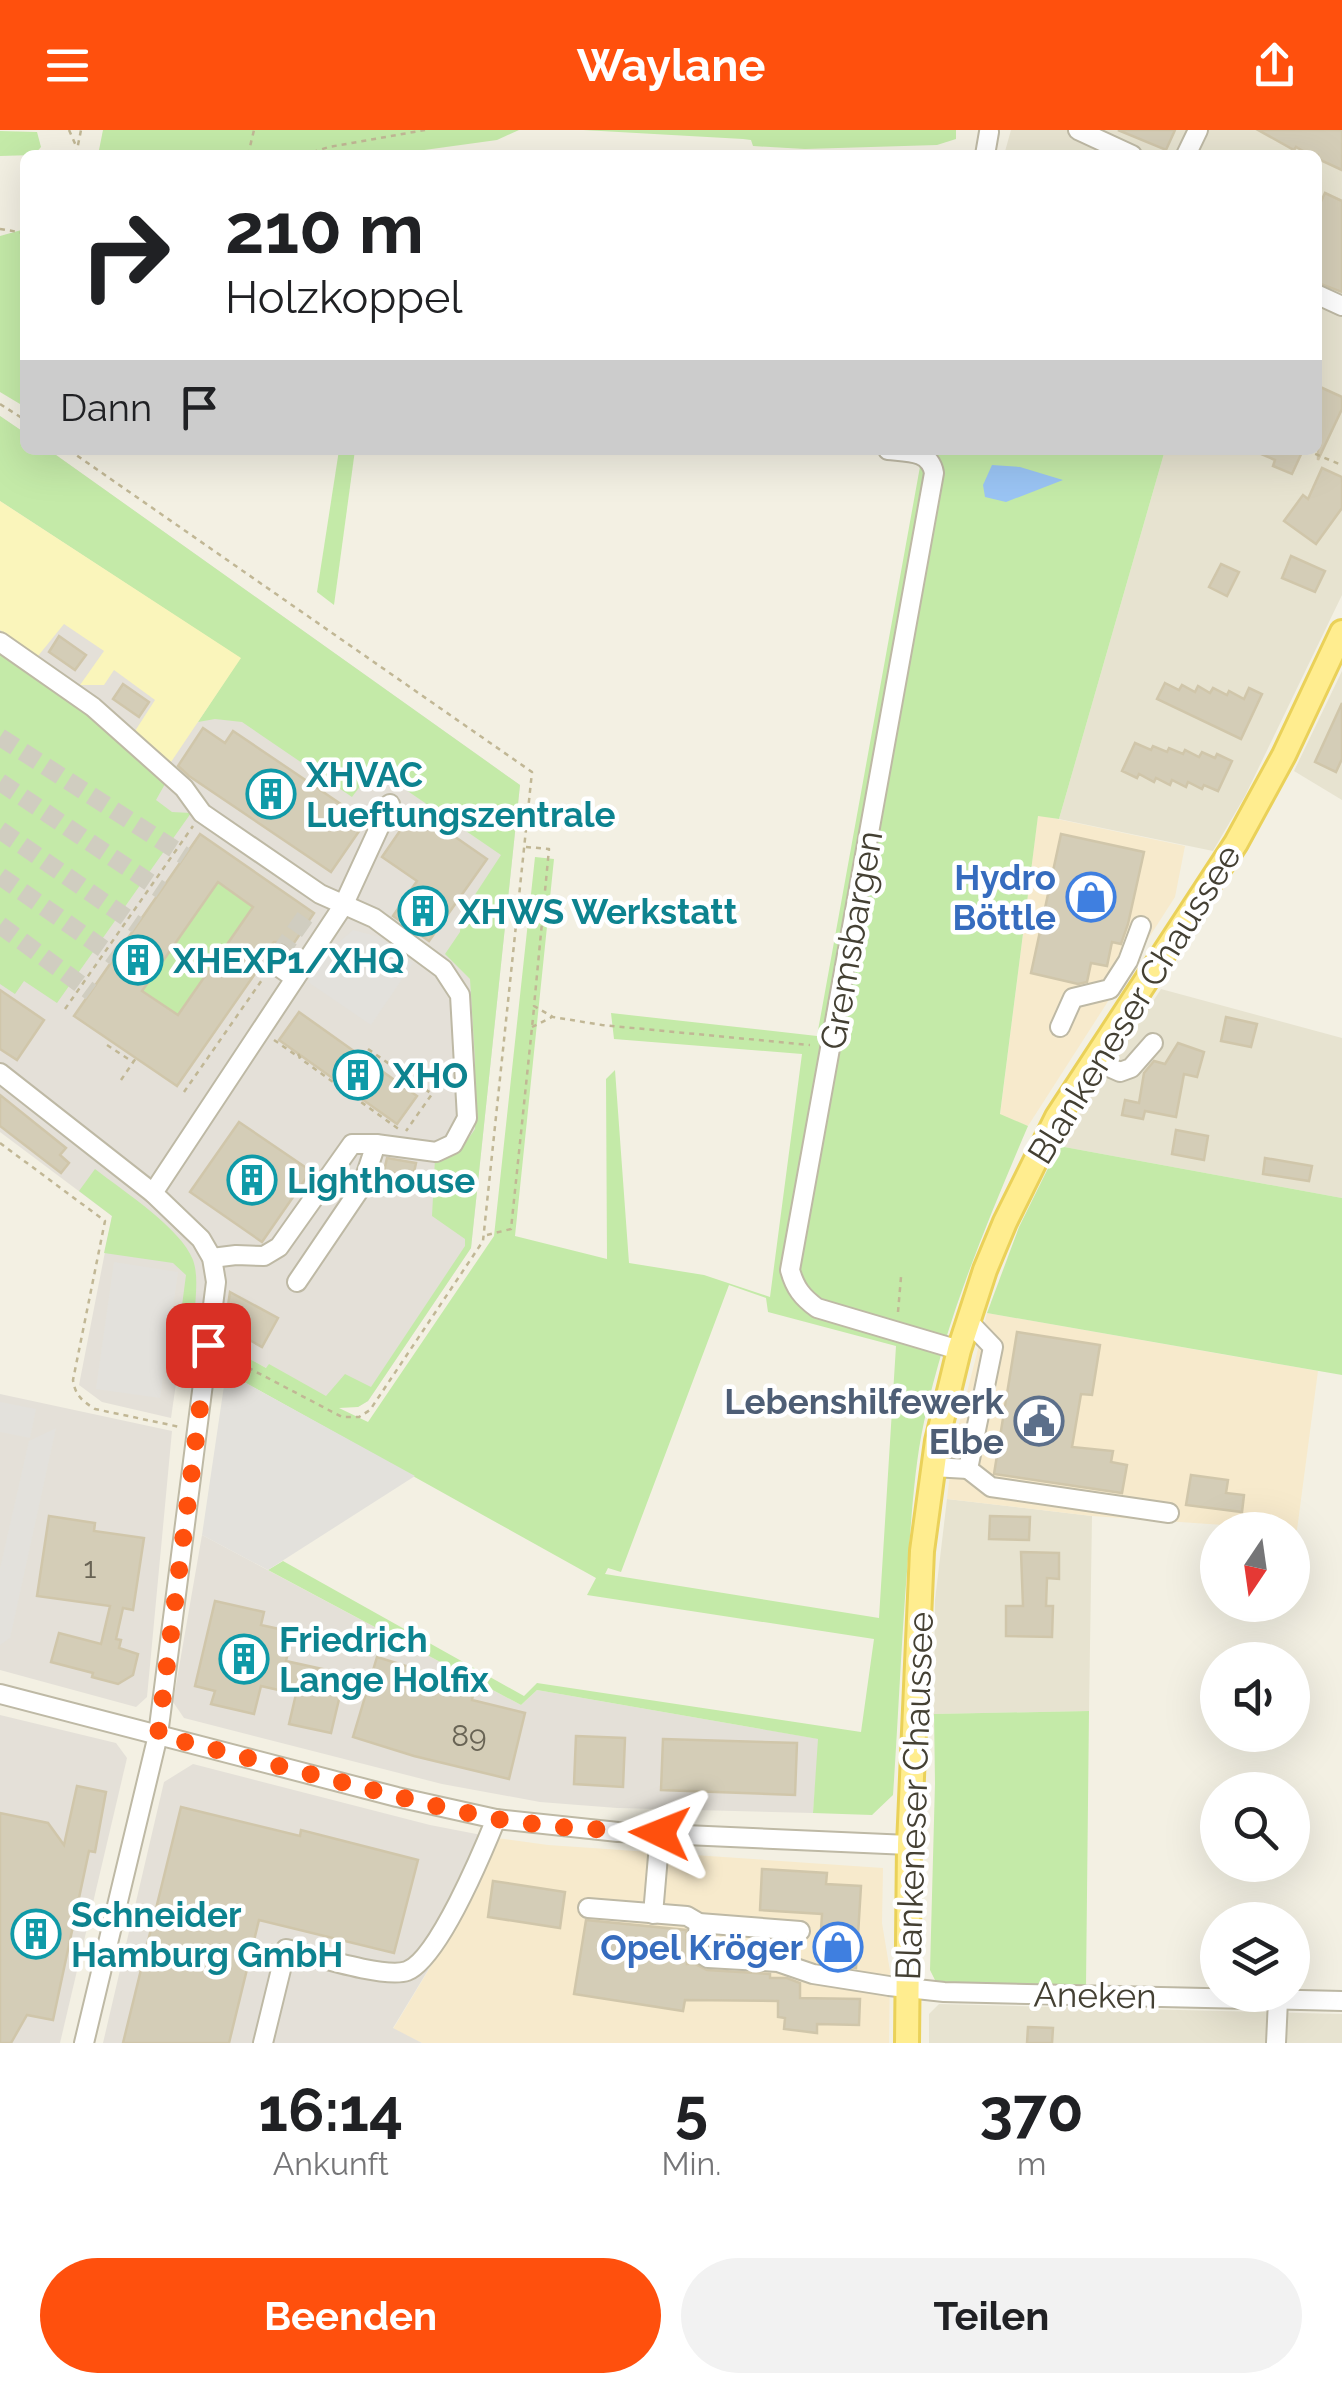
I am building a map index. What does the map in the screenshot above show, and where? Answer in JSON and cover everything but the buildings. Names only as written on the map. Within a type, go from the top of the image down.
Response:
[{"type":"main road","name":"Blankeneser Chaussee","points":[[907,2043],[909,1845],[924,1524],[937,1441],[968,1320],[1005,1222],[1057,1117],[1236,843],[1284,755],[1342,632]]},
{"type":"street","points":[[1078,130],[1121,150]]},
{"type":"street","name":"Gremsbargen","points":[[928,455],[934,473],[790,1270],[802,1297],[817,1308],[959,1350]]},
{"type":"street","points":[[0,642],[93,708],[184,788],[202,813],[315,902],[343,906],[374,918],[444,969],[460,996],[467,1118],[453,1144],[436,1152],[352,1144],[280,1247],[264,1256],[212,1258]]},
{"type":"street","points":[[152,1194],[343,906],[390,804]]},
{"type":"street","points":[[1060,1027],[1073,998],[1110,988],[1128,960],[1141,926]]},
{"type":"street","points":[[276,959],[295,978]]},
{"type":"street","points":[[1110,988],[1130,1004]]},
{"type":"street","points":[[1094,1060],[1120,1072],[1131,1068],[1153,1043]]},
{"type":"street","points":[[0,1074],[152,1194],[201,1238],[212,1258],[216,1282],[158,1735],[84,2043]]},
{"type":"street","points":[[297,1282],[362,1186],[376,1144]]},
{"type":"street","points":[[968,1320],[993,1347],[968,1469]]},
{"type":"street","points":[[933,1467],[968,1469],[991,1488],[1168,1513]]},
{"type":"street","points":[[0,1694],[496,1819],[558,1827],[909,1845]]},
{"type":"street","points":[[263,2043],[286,1949],[384,1972],[406,1972],[424,1960],[473,1876],[496,1819]]},
{"type":"street","points":[[653,1914],[660,1833]]},
{"type":"street","points":[[588,1908],[687,1916],[699,1923],[800,1930]]},
{"type":"street","name":"Aneken","points":[[699,1923],[697,1943],[700,1953],[708,1958],[778,1962],[813,1974],[908,1989],[1200,1998]]},
{"type":"street","name":"Aneken","points":[[1310,2001],[1342,2002]]},
{"type":"street","points":[[1276,2043],[1277,2012]]},
{"type":"path","points":[[70,130],[77,149]]},
{"type":"path","points":[[77,149],[81,130]]},
{"type":"path","points":[[319,150],[422,130]]},
{"type":"path","points":[[1317,455],[1338,464]]},
{"type":"path","points":[[65,1009],[202,813]]},
{"type":"path","points":[[484,1235],[511,1229],[534,1006],[549,849],[524,846]]},
{"type":"path","points":[[184,1092],[276,959]]},
{"type":"path","points":[[534,1006],[553,1016],[602,1025],[832,1047]]},
{"type":"path","points":[[531,1028],[553,1016]]},
{"type":"path","points":[[260,1030],[404,1133],[432,1094],[368,1049]]},
{"type":"path","points":[[106,1045],[134,1060],[121,1080]]},
{"type":"path","points":[[298,1054],[302,1059]]},
{"type":"path","points":[[0,1143],[105,1222],[72,1380],[74,1392],[95,1409],[198,1431]]},
{"type":"path","points":[[901,1277],[901,1333]]},
{"type":"shaded area","points":[[1011,130],[1342,130],[1342,595],[1245,796],[1213,851],[1059,819],[1164,455],[1322,455],[1322,150],[1005,150]]},
{"type":"shaded area","points":[[0,416],[20,430],[20,455],[56,455],[520,785],[471,1248],[368,1401],[358,1407],[337,1407],[228,1347],[182,1342],[171,1418],[102,1402],[79,1385],[112,1216],[0,1132]]},
{"type":"shaded area","points":[[1342,671],[1342,800],[1294,771]]},
{"type":"shaded area","points":[[1038,815],[1185,846],[1175,897],[1028,1126],[1000,1115]]},
{"type":"shaded area","points":[[353,930],[379,937],[413,963],[371,1025],[308,982],[332,948]]},
{"type":"shaded area","points":[[1161,989],[1342,1038],[1342,1198],[1059,1146]]},
{"type":"shaded area","points":[[114,1262],[178,1272],[160,1398],[96,1389]]},
{"type":"shaded area","points":[[987,1313],[1318,1371],[1299,1512],[1200,1512],[1200,1523],[1092,1516],[947,1499],[953,1448]]},
{"type":"shaded area","points":[[226,1372],[415,1476],[268,1570],[202,1535]]},
{"type":"shaded area","points":[[0,1394],[172,1431],[147,1697],[136,1707],[0,1670]]},
{"type":"shaded area","points":[[0,1402],[36,1409],[30,1438],[0,1432]]},
{"type":"shaded area","points":[[56,1428],[10,1638],[0,1645],[0,1569],[29,1441]]},
{"type":"shaded area","points":[[947,1499],[1092,1516],[1089,1711],[934,1714],[935,1600]]},
{"type":"shaded area","points":[[202,1535],[521,1705],[537,1690],[819,1739],[813,1813],[540,1802],[442,1784],[184,1718],[173,1702]]},
{"type":"shaded area","points":[[0,1715],[116,1743],[127,1758],[60,2043],[0,2043]]},
{"type":"shaded area","points":[[193,1764],[430,1825],[497,1838],[479,1886],[393,2028],[422,2043],[103,2043],[164,1782]]},
{"type":"shaded area","points":[[497,1838],[548,1845],[883,1868],[882,1923],[890,1971],[889,2043],[422,2043],[393,2029],[479,1886]]},
{"type":"shaded area","points":[[939,2004],[1342,2014],[1342,2043],[929,2043],[929,2014]]},
{"type":"green space","points":[[103,130],[519,130],[497,140],[424,150],[99,150]]},
{"type":"green space","points":[[583,130],[956,130],[956,139],[937,145],[805,149],[753,146],[751,140],[743,139]]},
{"type":"green space","points":[[0,131],[37,132],[38,150],[0,156]]},
{"type":"green space","points":[[20,230],[20,404],[0,392],[0,236]]},
{"type":"green space","points":[[0,416],[20,430],[20,455],[56,455],[520,785],[471,1248],[368,1401],[358,1407],[339,1408],[368,1422],[494,1236],[535,857],[554,859],[515,1236],[607,1259],[606,1079],[615,1070],[629,1263],[704,1275],[770,1297],[802,1054],[614,1039],[611,1013],[817,1036],[922,455],[1164,455],[1059,819],[1038,816],[1000,1114],[1028,1126],[956,1308],[924,1422],[907,1568],[893,1795],[872,1815],[813,1813],[818,1739],[537,1690],[521,1705],[268,1570],[283,1561],[524,1696],[537,1683],[861,1732],[874,1639],[587,1595],[596,1578],[226,1372],[228,1347],[266,1368],[269,1364],[326,1396],[345,1374],[371,1387],[465,1246],[465,1239],[432,1216],[435,1158],[459,1152],[475,1129],[470,979],[445,954],[460,932],[461,916],[501,855],[374,768],[352,797],[242,722],[198,722],[240,658],[0,501]],"holes":[[[729,1285],[766,1298],[768,1312],[896,1346],[879,1618],[605,1574],[608,1568],[621,1572]]]},
{"type":"green space","points":[[338,455],[354,455],[334,605],[317,592]]},
{"type":"green space","points":[[0,651],[86,711],[165,784],[156,800],[172,812],[191,813],[57,1003],[24,981],[15,994],[0,984]]},
{"type":"green space","points":[[218,882],[253,907],[178,1015],[142,991]]},
{"type":"green space","points":[[1059,1146],[1342,1198],[1342,1375],[987,1313],[1019,1227]]},
{"type":"green space","points":[[95,1169],[150,1211],[186,1248],[196,1273],[195,1314],[181,1313],[186,1275],[173,1263],[104,1253],[112,1216],[79,1191]]},
{"type":"green space","points":[[1089,1711],[1086,1986],[937,1984],[930,1970],[934,1714]]},
{"type":"sand","points":[[0,501],[241,658],[171,762],[135,731],[155,700],[114,670],[104,685],[80,685],[104,651],[64,624],[38,656],[0,630]]},
{"type":"water","points":[[992,465],[1020,467],[1063,480],[1006,502],[985,497],[983,485]]},
{"type":"tunnel","points":[[0,737],[185,856]]},
{"type":"tunnel","points":[[0,782],[161,890]]},
{"type":"tunnel","points":[[0,830],[137,925]]},
{"type":"tunnel","points":[[0,876],[115,957]]},
{"type":"tunnel","points":[[279,954],[310,910]]},
{"type":"tunnel","points":[[0,925],[91,992]]},
{"type":"place","name":"XHVAC Lueftungszentrale","points":[[271,794]]},
{"type":"place","name":"Hydro Böttle","points":[[1091,897]]},
{"type":"place","name":"XHWS Werkstatt","points":[[423,911]]},
{"type":"place","name":"XHEXP1/XHQ","points":[[138,960]]},
{"type":"place","name":"XHO","points":[[358,1075]]},
{"type":"place","name":"Lighthouse","points":[[252,1180]]},
{"type":"place","name":"Lebenshilfewerk Elbe","points":[[1039,1421]]},
{"type":"place","name":"Friedrich Lange Holfix","points":[[244,1659]]},
{"type":"place","name":"Schneider Hamburg GmbH","points":[[36,1934]]},
{"type":"place","name":"Opel Kröger","points":[[838,1947]]},
{"type":"route","points":[[208,1345],[158,1735],[496,1819],[660,1833]]}]
